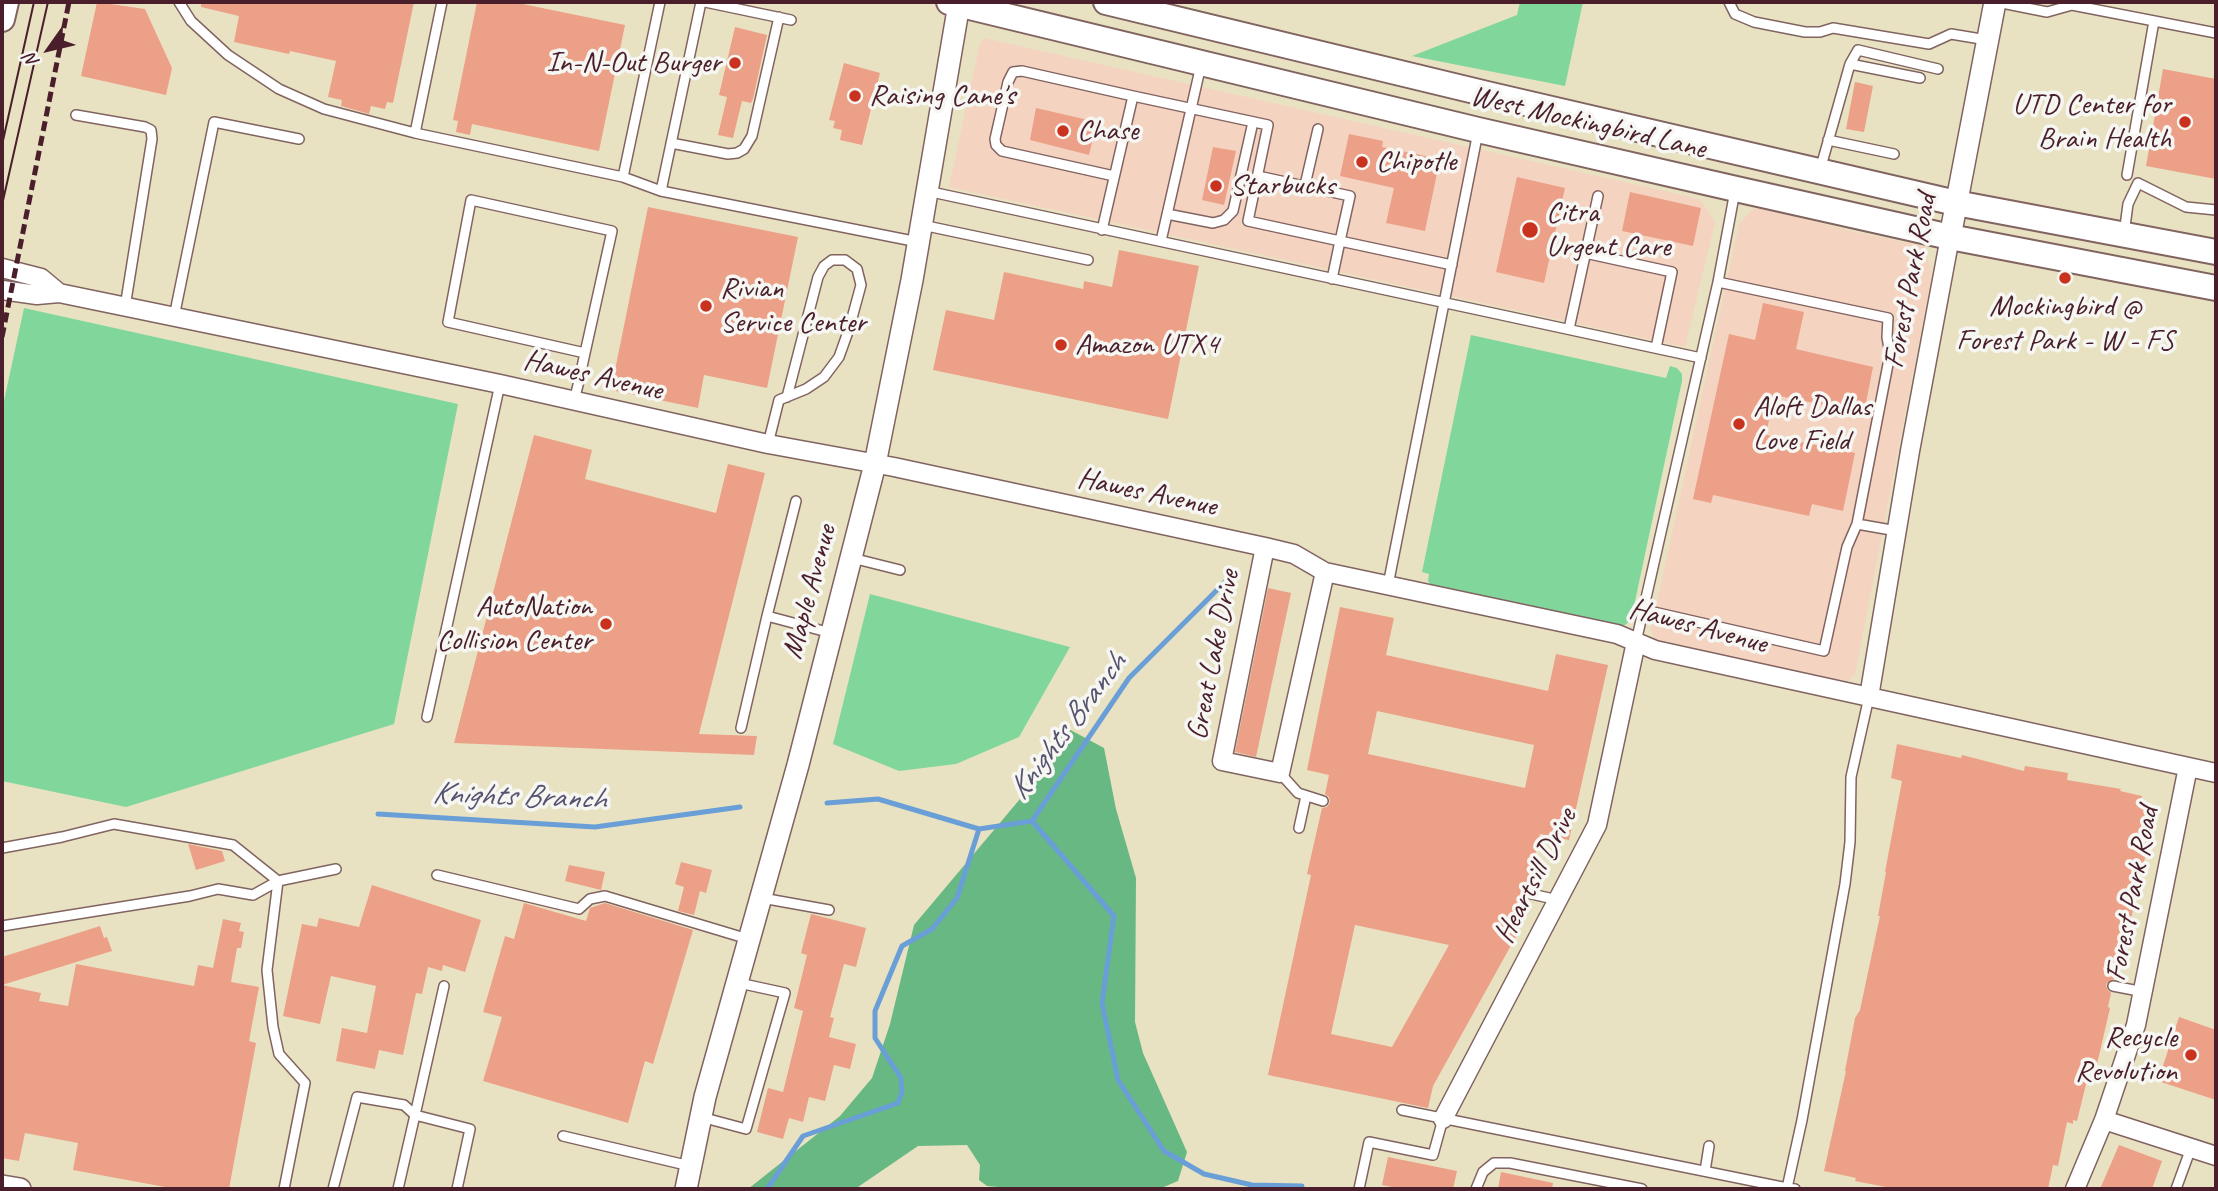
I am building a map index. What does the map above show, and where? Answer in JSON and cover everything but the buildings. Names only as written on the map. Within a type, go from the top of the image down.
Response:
[{"type":"main road","points":[[2,19],[6,2]]},
{"type":"main road","name":"West Mockingbird Lane","points":[[1106,2],[1956,203],[2216,252]]},
{"type":"main road","name":"West Mockingbird Lane","points":[[956,3],[1478,130],[1736,189],[1950,237],[2216,288]]},
{"type":"main road","points":[[1201,62],[1211,27]]},
{"type":"main road","points":[[1478,130],[1487,94]]},
{"type":"street","name":"Forest Park Road","points":[[1869,697],[1956,203],[1996,2]]},
{"type":"street","name":"Maple Avenue","points":[[687,1189],[701,1117],[798,765],[875,464],[927,191],[956,3]]},
{"type":"street","name":"Hawes Avenue","points":[[2,268],[41,278],[59,293]]},
{"type":"street","name":"Hawes Avenue","points":[[2,290],[37,295],[59,293],[1265,547],[1294,554],[1325,572],[1616,634],[1655,650],[2216,773]]},
{"type":"street","name":"Great Lake Drive","points":[[1265,547],[1222,761],[1280,773]]},
{"type":"street","points":[[1280,773],[1325,572]]},
{"type":"street","name":"Heartsill Drive","points":[[1443,1119],[1597,825],[1636,642]]},
{"type":"street","name":"Forest Park Road","points":[[2075,1189],[2104,1120],[2144,992],[2188,767]]},
{"type":"street","points":[[2104,1120],[2216,1156]]},
{"type":"street","points":[[2,1186],[19,1189]]},
{"type":"lane","points":[[179,2],[191,21],[228,55],[279,89],[324,109],[415,133],[623,177],[662,191],[1088,260]]},
{"type":"lane","points":[[415,133],[442,2]]},
{"type":"lane","points":[[623,177],[660,2]]},
{"type":"lane","points":[[662,191],[703,2],[791,20]]},
{"type":"lane","points":[[1729,2],[1735,14],[1754,22],[1805,32],[1833,29],[1929,44],[1951,34],[1987,40]]},
{"type":"lane","points":[[1996,2],[2047,12],[2056,5],[2072,5],[2216,33]]},
{"type":"lane","points":[[671,143],[728,154],[744,149],[752,136],[779,18]]},
{"type":"lane","points":[[2127,175],[2154,21]]},
{"type":"lane","points":[[1820,171],[1850,64],[1858,50],[1938,69]]},
{"type":"lane","points":[[1161,241],[1201,62]]},
{"type":"lane","points":[[1850,64],[1920,78]]},
{"type":"lane","points":[[1114,176],[1002,151],[996,145],[1008,82],[1013,72],[1022,71],[1268,125],[1248,221],[1452,265]]},
{"type":"lane","points":[[1102,230],[1133,96]]},
{"type":"lane","points":[[76,115],[150,130],[152,139],[125,307]]},
{"type":"lane","points":[[174,317],[214,121],[299,139]]},
{"type":"lane","points":[[1167,214],[1213,223],[1224,220],[1233,211],[1253,122]]},
{"type":"lane","points":[[1305,185],[1318,129]]},
{"type":"lane","points":[[1388,585],[1478,130]]},
{"type":"lane","points":[[1828,141],[1894,154]]},
{"type":"lane","points":[[1258,176],[1350,196],[1332,279]]},
{"type":"lane","points":[[2124,235],[2128,204],[2138,183],[2186,207],[2216,210]]},
{"type":"lane","points":[[1636,642],[1718,282],[1736,189]]},
{"type":"lane","points":[[927,191],[1701,358]]},
{"type":"lane","points":[[1569,329],[1598,196]]},
{"type":"lane","points":[[574,401],[585,353],[611,232],[471,200],[448,322],[585,353]]},
{"type":"lane","points":[[1585,253],[1672,272],[1656,348]]},
{"type":"lane","points":[[768,444],[779,400],[787,397],[806,389],[824,377],[839,357],[861,285],[858,269],[845,260],[832,260],[824,266],[818,277],[787,397]]},
{"type":"lane","points":[[1645,610],[1824,651],[1847,547],[1857,524],[1890,354],[1886,337],[1888,318],[1718,282]]},
{"type":"lane","points":[[427,717],[500,384]]},
{"type":"lane","points":[[741,728],[796,501]]},
{"type":"lane","points":[[1857,524],[1897,531]]},
{"type":"lane","points":[[852,558],[900,570]]},
{"type":"lane","points":[[767,616],[831,633]]},
{"type":"lane","points":[[1402,1110],[1791,1189],[1838,926],[1850,842],[1851,777],[1869,697]]},
{"type":"lane","points":[[1280,773],[1289,786],[1306,796],[1323,801]]},
{"type":"lane","points":[[1299,828],[1306,796]]},
{"type":"lane","points":[[2,848],[114,824],[233,845],[278,881]]},
{"type":"lane","points":[[2,926],[190,896],[218,889],[253,895],[278,881],[336,869]]},
{"type":"lane","points":[[437,875],[579,909],[590,899],[605,897],[750,939]]},
{"type":"lane","points":[[278,881],[267,970],[273,1027],[279,1054],[305,1083],[284,1189]]},
{"type":"lane","points":[[1527,893],[1558,900]]},
{"type":"lane","points":[[761,897],[830,910]]},
{"type":"lane","points":[[701,1117],[746,1129],[785,993],[737,982]]},
{"type":"lane","points":[[398,1189],[444,986]]},
{"type":"lane","points":[[2113,986],[2144,992]]},
{"type":"lane","points":[[333,1189],[357,1097],[404,1105],[415,1115],[470,1129],[457,1189]]},
{"type":"lane","points":[[1359,1189],[1369,1142],[1433,1155],[1443,1119]]},
{"type":"lane","points":[[563,1136],[690,1166]]},
{"type":"lane","points":[[1705,1171],[1709,1146]]},
{"type":"lane","points":[[2176,1189],[2191,1148]]},
{"type":"lane","points":[[1476,1189],[1483,1172],[1493,1163],[1510,1163],[1642,1189]]},
{"type":"shaded area","points":[[984,38],[1700,199],[1715,222],[1685,347],[949,187],[980,43]]},
{"type":"shaded area","points":[[1762,208],[1855,232],[1924,246],[1931,269],[1855,675],[1848,681],[1655,639],[1651,630],[1739,224],[1753,209]]},
{"type":"green space","points":[[1520,2],[1583,2],[1565,86],[1412,56],[1517,15]]},
{"type":"green space","points":[[24,308],[458,404],[394,724],[126,807],[2,781],[2,410]]},
{"type":"green space","points":[[1471,335],[1666,378],[1670,366],[1677,368],[1682,374],[1631,620],[1625,625],[1615,627],[1432,587],[1428,581],[1429,574],[1422,572]]},
{"type":"green space","points":[[870,594],[1070,647],[1019,737],[956,764],[899,771],[833,744]]},
{"type":"green space","points":[[1065,727],[1104,748],[1116,809],[1136,878],[1135,1022],[1143,1053],[1187,1152],[1178,1181],[1159,1189],[1021,1189],[987,1186],[979,1180],[980,1165],[967,1145],[918,1146],[855,1189],[748,1189],[840,1116],[872,1078],[890,1024],[914,925],[1041,774]]},
{"type":"waterway","name":"Knights Branch","points":[[827,803],[878,799],[979,829],[1032,821],[1129,678],[1231,576]]},
{"type":"waterway","name":"Knights Branch","points":[[378,814],[595,827],[740,807]]},
{"type":"waterway","points":[[1032,821],[1114,916],[1102,1003],[1118,1080],[1164,1151],[1204,1174],[1252,1185],[1302,1186]]},
{"type":"waterway","points":[[767,1189],[803,1136],[898,1103],[902,1092],[901,1078],[875,1038],[875,1011],[902,946],[932,929],[957,898],[979,829]]},
{"type":"tram line","points":[[2,145],[34,2]]},
{"type":"tram line","points":[[2,205],[48,2]]},
{"type":"railway","points":[[2,337],[69,2]]},
{"type":"place","name":"In-N-Out Burger","points":[[735,63]]},
{"type":"place","name":"Raising Cane's","points":[[855,96]]},
{"type":"place","name":"UTD Center for Brain Health","points":[[2185,122]]},
{"type":"place","name":"Chase","points":[[1063,131]]},
{"type":"place","name":"Chipotle","points":[[1362,162]]},
{"type":"place","name":"Starbucks","points":[[1216,186]]},
{"type":"place","name":"Citra Urgent Care","points":[[1530,230]]},
{"type":"place","name":"Mockingbird @ Forest Park - W - FS","points":[[2065,278]]},
{"type":"place","name":"Rivian Service Center","points":[[706,306]]},
{"type":"place","name":"Amazon UTX4","points":[[1061,345]]},
{"type":"place","name":"Aloft Dallas Love Field","points":[[1739,424]]},
{"type":"place","name":"AutoNation Collision Center","points":[[606,624]]},
{"type":"place","name":"Recycle Revolution","points":[[2191,1055]]}]
